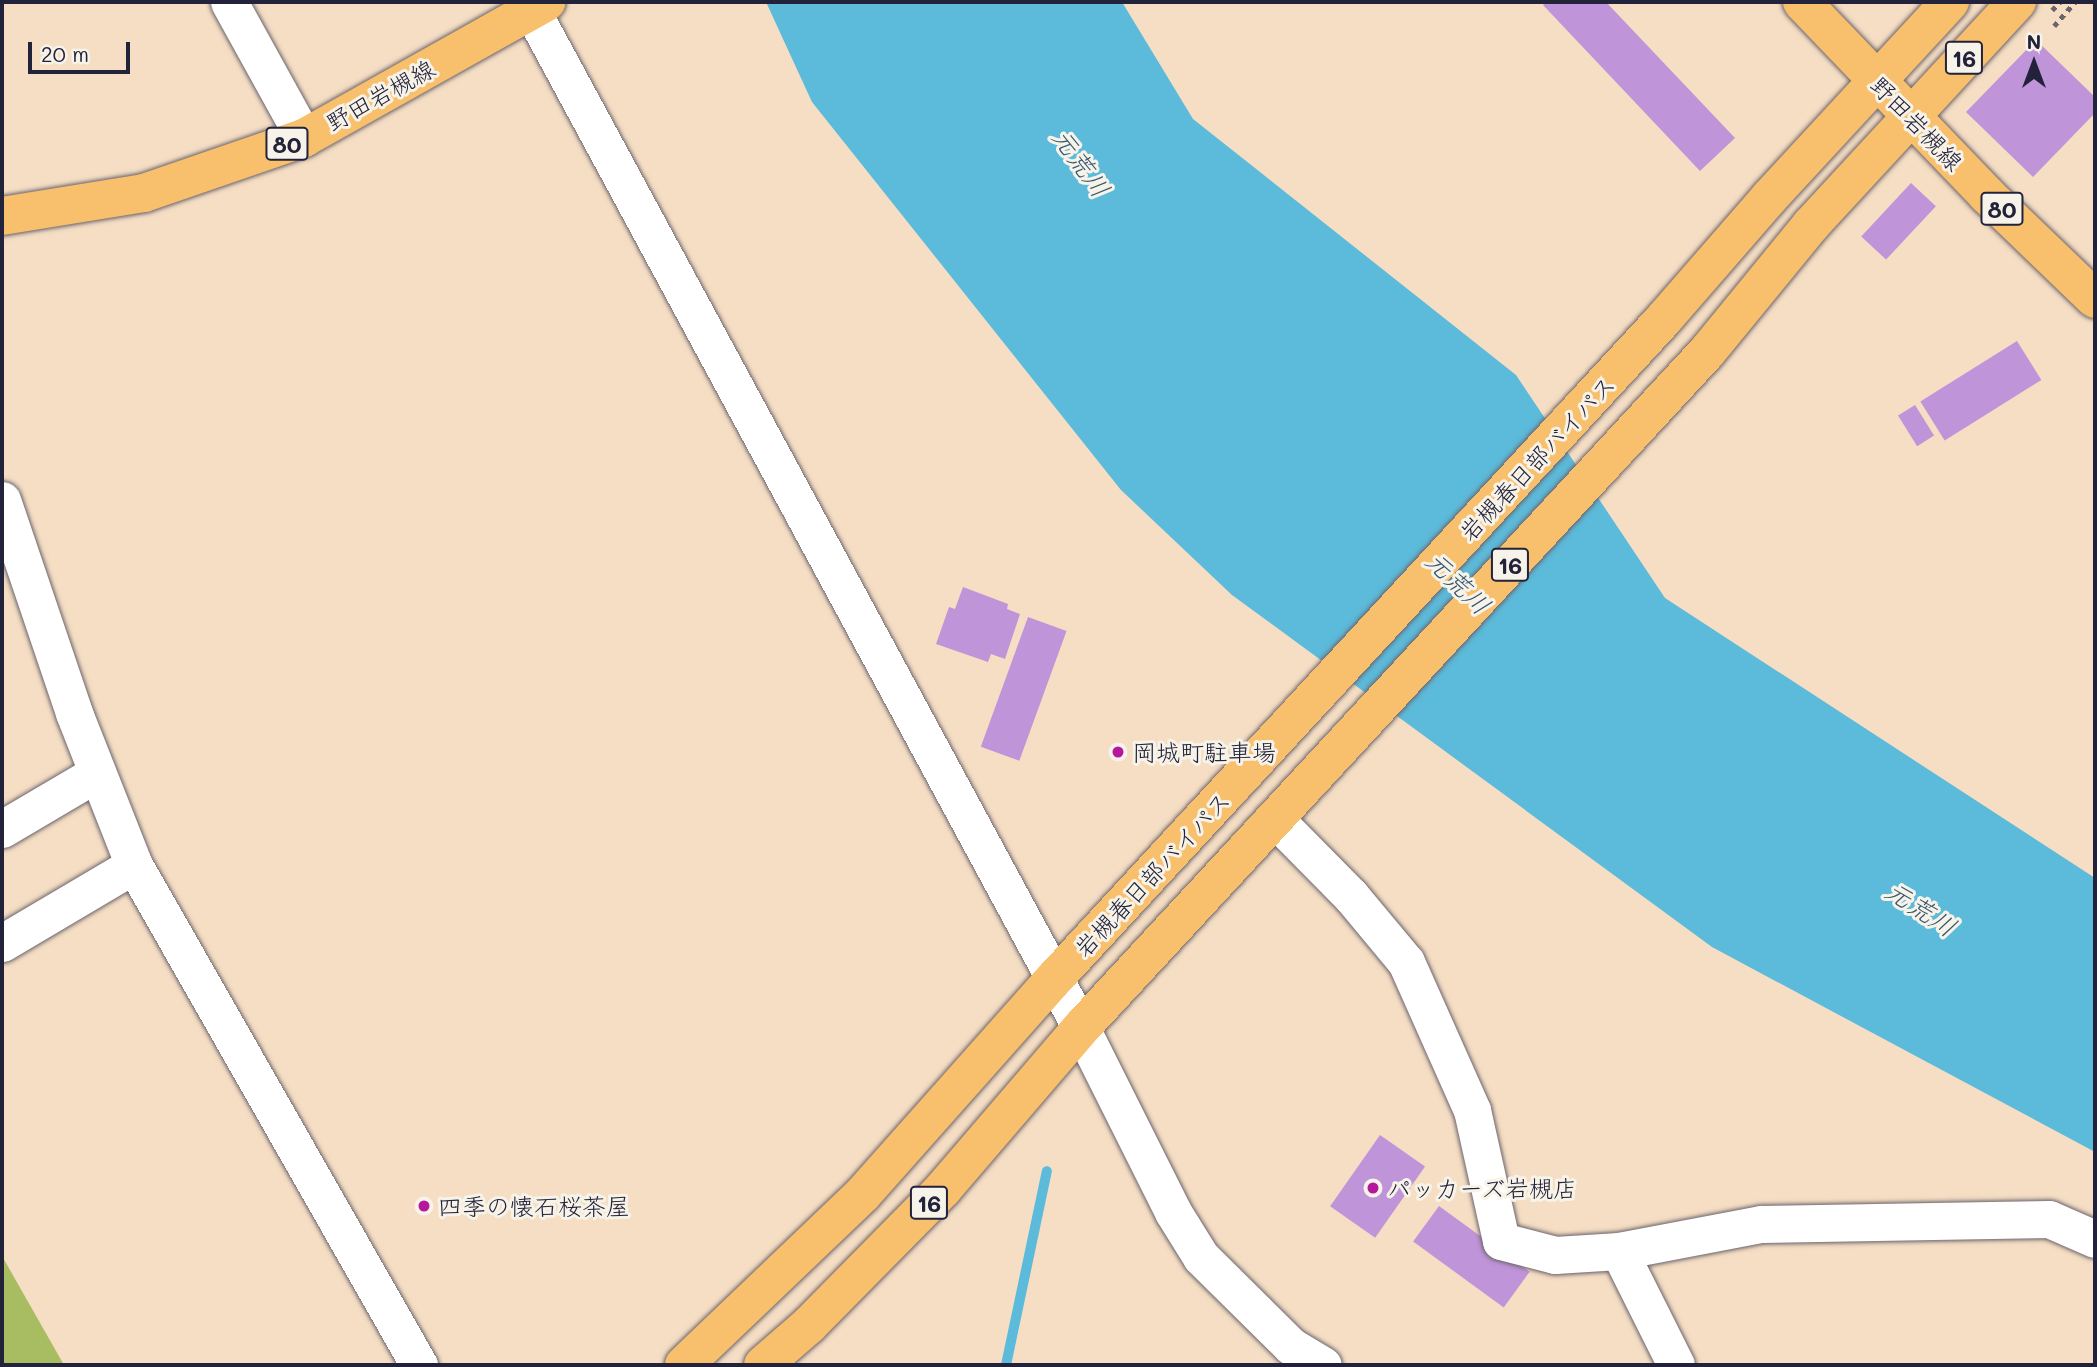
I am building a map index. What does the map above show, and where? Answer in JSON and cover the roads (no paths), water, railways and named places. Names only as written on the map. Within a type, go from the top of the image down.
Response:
[{"type":"main road","name":"野田岩槻線","points":[[1802,2],[2095,299]]},
{"type":"main road","name":"岩槻春日部バイパス","points":[[684,1365],[863,1194],[1054,978],[1663,320],[1950,2]]},
{"type":"main road","name":"岩槻春日部バイパス","points":[[763,1365],[809,1325],[943,1189],[1081,1028],[1707,352],[1811,225],[2017,2]]},
{"type":"main road","name":"野田岩槻線","points":[[2,215],[144,193],[304,138],[535,5]]},
{"type":"street","points":[[229,2],[304,138]]},
{"type":"street","points":[[535,5],[1081,1028],[1172,1212],[1201,1257],[1291,1346],[1323,1365]]},
{"type":"street","points":[[2,500],[97,773],[134,864],[419,1365]]},
{"type":"street","points":[[2,829],[97,773]]},
{"type":"street","points":[[1273,818],[1351,896],[1406,962],[1472,1110],[1501,1241],[1555,1255],[1619,1251],[1761,1224],[2049,1219],[2095,1239]]},
{"type":"street","points":[[2,943],[134,864]]},
{"type":"street","points":[[1619,1251],[1676,1365]]},
{"type":"water","name":"元荒川","points":[[766,2],[1122,2],[1193,119],[1516,375],[1665,598],[2095,878],[2095,1152],[1712,947],[1232,595],[1121,490],[812,102]]},
{"type":"waterway","points":[[1006,1365],[1047,1171]]},
{"type":"place","name":"岡城町駐車場","points":[[1118,752]]},
{"type":"place","name":"パッカーズ岩槻店","points":[[1373,1188]]},
{"type":"place","name":"四季の懐石桜茶屋","points":[[424,1206]]}]
